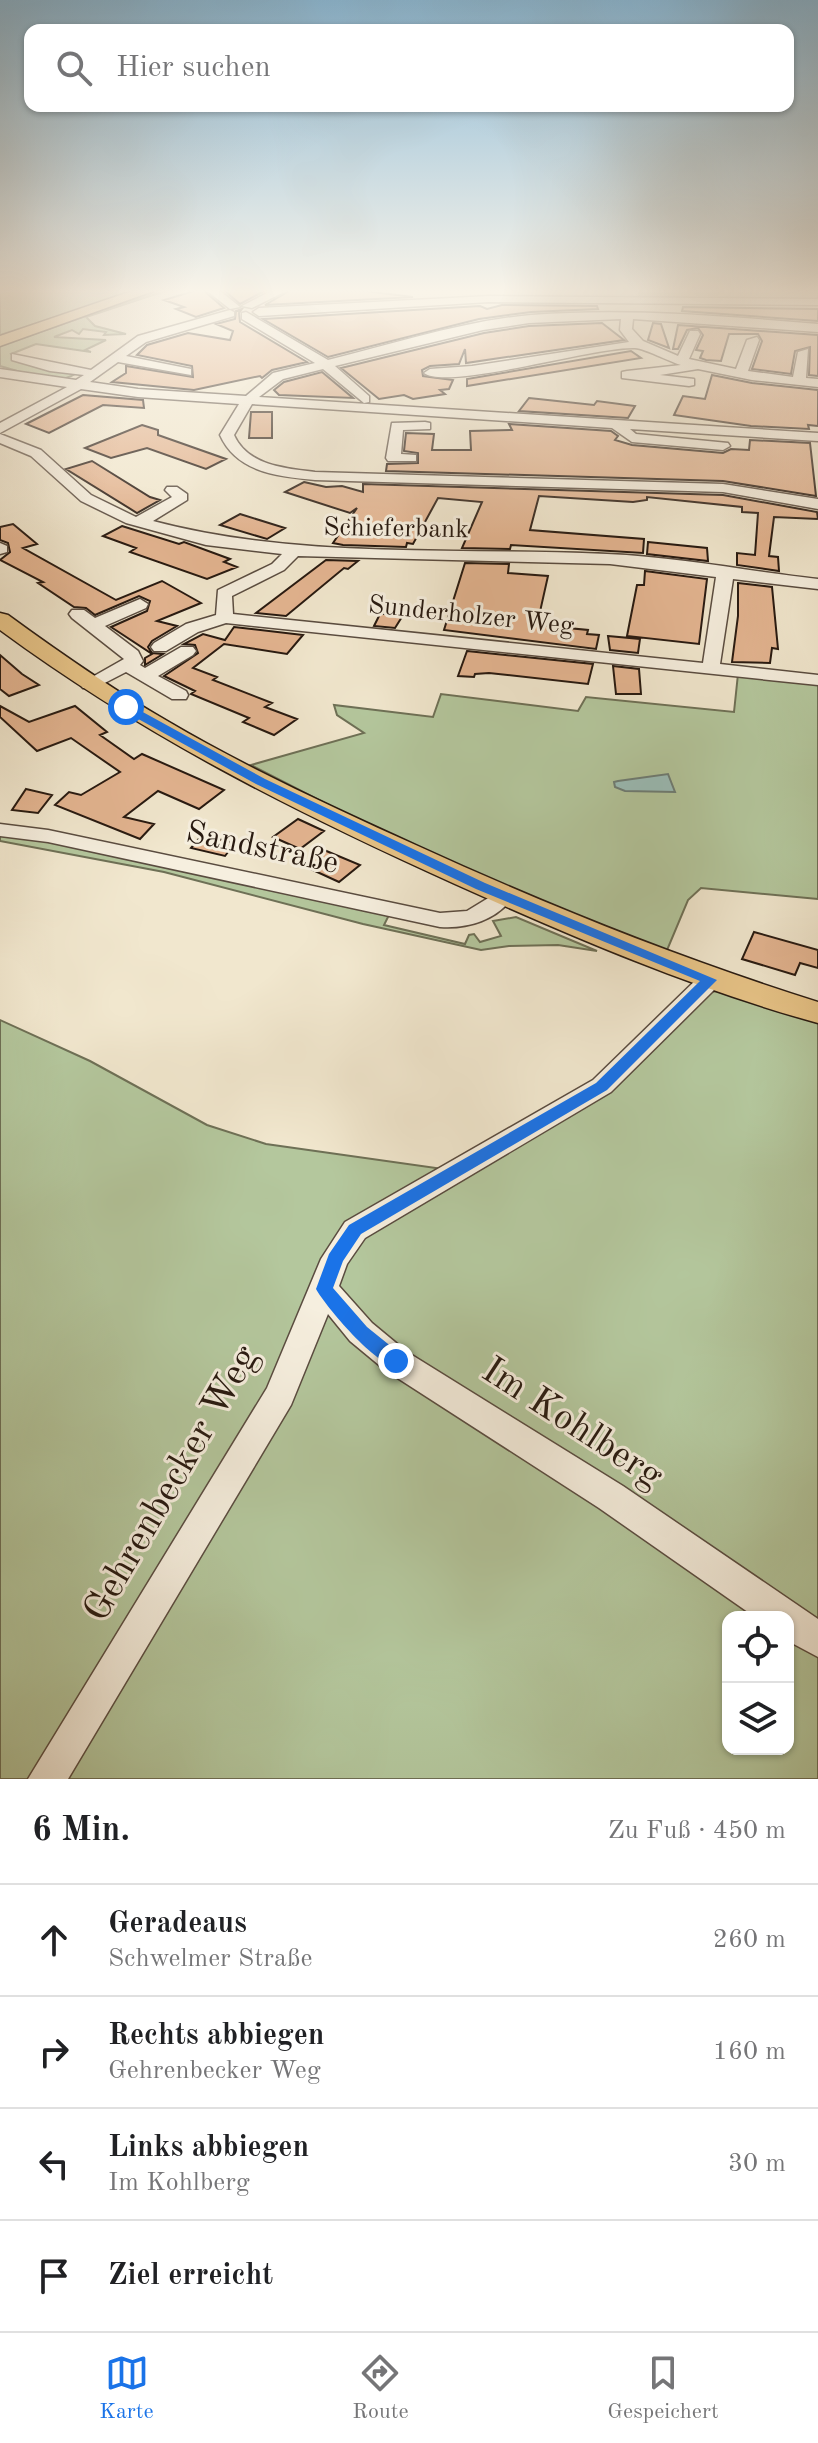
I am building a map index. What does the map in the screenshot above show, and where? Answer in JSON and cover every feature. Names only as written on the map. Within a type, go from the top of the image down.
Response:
[{"type":"main road","points":[[0,620],[89,684],[162,729],[260,782],[503,896],[710,980],[818,1013]]},
{"type":"street","points":[[0,373],[76,386],[248,402],[613,422],[818,437]]},
{"type":"street","points":[[0,429],[62,396],[93,373]]},
{"type":"street","points":[[248,402],[266,382],[289,373]]},
{"type":"street","points":[[339,373],[369,401]]},
{"type":"street","points":[[646,373],[626,376],[689,382]]},
{"type":"street","points":[[741,373],[818,383]]},
{"type":"street","points":[[799,382],[800,373]]},
{"type":"street","name":"Schieferbank","points":[[248,402],[233,421],[227,435],[228,441],[244,457],[277,470],[351,478],[622,482],[723,488],[818,504]]},
{"type":"street","points":[[411,458],[393,458],[397,426],[433,426],[436,414]]},
{"type":"street","points":[[613,422],[632,438],[723,446]]},
{"type":"street","name":"Schieferbank","points":[[0,438],[36,453],[86,498],[141,522],[206,540],[294,551],[610,559],[818,584]]},
{"type":"street","points":[[141,522],[182,497],[172,490]]},
{"type":"street","points":[[225,618],[224,594],[278,567],[294,551]]},
{"type":"street","points":[[711,667],[725,574]]},
{"type":"street","points":[[140,604],[85,620],[132,655],[135,667],[179,695]]},
{"type":"street","name":"Sunderholzer Weg","points":[[160,647],[192,628],[225,618],[818,680]]},
{"type":"street","points":[[89,684],[187,651]]},
{"type":"street","name":"Sandstraße","points":[[0,830],[48,836],[440,920],[461,922],[479,916],[503,896]]},
{"type":"street","name":"Gehrenbecker Weg","points":[[47,1779],[280,1395],[335,1259],[355,1230],[602,1086],[710,980]]},
{"type":"street","name":"Im Kohlberg","points":[[324,1289],[361,1332],[396,1361],[611,1497],[776,1611]]},
{"type":"street","name":"Im Kohlberg","points":[[794,1624],[818,1640]]},
{"type":"green space","points":[[25,373],[75,374],[58,379]]},
{"type":"green space","points":[[738,674],[818,682],[818,899],[701,888],[688,900],[665,955],[387,835],[251,765],[364,733],[337,715],[334,705],[433,717],[441,694],[578,711],[586,697],[734,712]]},
{"type":"green space","points":[[0,835],[60,843],[389,915],[384,925],[465,944],[469,935],[474,934],[480,942],[501,936],[493,921],[516,917],[597,951],[558,945],[481,950],[363,924],[164,872],[0,841]]},
{"type":"green space","points":[[716,991],[818,1023],[818,1626],[399,1352],[322,1280],[278,1391],[30,1779],[0,1779],[0,1020],[90,1061],[207,1125],[266,1144],[464,1172],[607,1091],[708,993]]},
{"type":"green space","points":[[326,1299],[753,1611],[722,1611],[722,1755],[794,1755],[794,1639],[818,1654],[818,1779],[59,1779]]},
{"type":"water","points":[[668,774],[675,792],[625,791],[615,787],[614,782],[618,781]]},
{"type":"building","points":[[126,373],[169,373],[193,377],[193,373],[268,373],[262,378],[194,390],[112,382]]},
{"type":"building","points":[[323,373],[353,398],[279,395],[274,390],[284,382]]},
{"type":"building","points":[[347,373],[423,373],[423,376],[453,380],[449,389],[440,390],[445,394],[413,399],[404,395],[379,399]]},
{"type":"building","points":[[502,373],[548,373],[467,386],[467,379]]},
{"type":"building","points":[[712,375],[818,390],[818,426],[808,425],[809,429],[751,426],[674,415],[683,396],[705,399]]},
{"type":"building","points":[[83,395],[143,400],[144,408],[103,405],[49,433],[26,424]]},
{"type":"building","points":[[529,398],[635,406],[628,418],[519,411]]},
{"type":"building","points":[[251,412],[272,412],[272,438],[249,438]]},
{"type":"building","points":[[509,424],[611,431],[618,436],[615,440],[632,445],[723,453],[731,449],[749,450],[750,440],[810,443],[816,496],[723,481],[386,471],[387,464],[418,463],[418,453],[404,451],[406,433],[434,434],[432,450],[471,450],[470,431],[512,430]]},
{"type":"building","points":[[142,425],[158,430],[158,435],[226,459],[206,469],[147,448],[111,458],[85,448]]},
{"type":"building","points":[[92,461],[160,500],[137,513],[66,469]]},
{"type":"building","points":[[304,482],[326,487],[342,486],[363,492],[363,484],[723,495],[817,512],[818,519],[774,517],[769,556],[778,557],[779,571],[737,565],[737,553],[755,555],[758,513],[742,512],[742,507],[647,497],[647,500],[633,502],[539,496],[530,530],[644,539],[643,553],[511,545],[510,549],[462,548],[482,502],[438,498],[413,544],[407,543],[406,547],[343,545],[333,543],[357,508],[350,513],[285,492]]},
{"type":"building","points":[[240,514],[285,528],[267,539],[220,525]]},
{"type":"building","points":[[13,524],[37,544],[23,548],[116,600],[162,581],[201,603],[157,621],[177,626],[152,641],[148,647],[152,653],[163,654],[145,665],[145,658],[152,654],[111,627],[147,611],[150,601],[139,596],[95,615],[86,608],[74,607],[38,583],[43,582],[0,560],[10,552],[8,543],[0,540],[0,527]]},
{"type":"building","points":[[122,526],[179,544],[184,542],[230,559],[224,562],[237,567],[207,579],[130,552],[136,548],[103,536]]},
{"type":"building","points":[[648,542],[707,548],[708,561],[647,554]]},
{"type":"building","points":[[326,560],[358,561],[348,569],[344,568],[286,616],[256,613]]},
{"type":"building","points":[[465,563],[509,564],[508,573],[548,576],[537,625],[588,630],[587,634],[599,635],[596,649],[444,630]]},
{"type":"building","points":[[645,571],[707,579],[699,644],[627,636],[637,585],[644,585]]},
{"type":"building","points":[[738,583],[772,587],[778,649],[772,648],[770,663],[732,662],[738,616]]},
{"type":"building","points":[[387,610],[405,612],[395,628],[374,626],[380,614],[385,614]]},
{"type":"building","points":[[234,627],[303,635],[287,654],[224,644],[193,668],[217,677],[213,680],[272,703],[265,707],[297,719],[274,735],[243,722],[249,718],[191,694],[195,691],[164,676],[198,653],[195,645],[184,644],[203,634],[225,640]]},
{"type":"building","points":[[608,636],[640,639],[638,653],[610,650]]},
{"type":"building","points":[[467,651],[593,664],[588,684],[489,673],[475,674],[474,677],[458,676]]},
{"type":"building","points":[[0,655],[39,685],[9,696],[0,689]]},
{"type":"building","points":[[613,666],[639,669],[641,694],[616,694]]},
{"type":"building","points":[[0,706],[29,722],[75,706],[107,732],[100,735],[134,759],[142,754],[224,790],[199,809],[158,791],[124,817],[154,824],[140,839],[55,805],[69,792],[81,795],[120,772],[71,738],[37,751],[0,717]]},
{"type":"building","points":[[26,789],[52,795],[38,813],[12,810]]},
{"type":"building","points":[[298,819],[324,831],[300,849],[273,837]]},
{"type":"building","points":[[202,835],[235,843],[225,856],[191,848]]},
{"type":"building","points":[[324,850],[360,865],[339,882],[304,866]]},
{"type":"building","points":[[754,932],[818,950],[818,968],[800,963],[795,975],[742,959]]},
{"type":"route","points":[[126,707],[260,782],[480,886],[710,980],[590,1095],[355,1230],[335,1259],[324,1289],[361,1332],[396,1361]]}]
